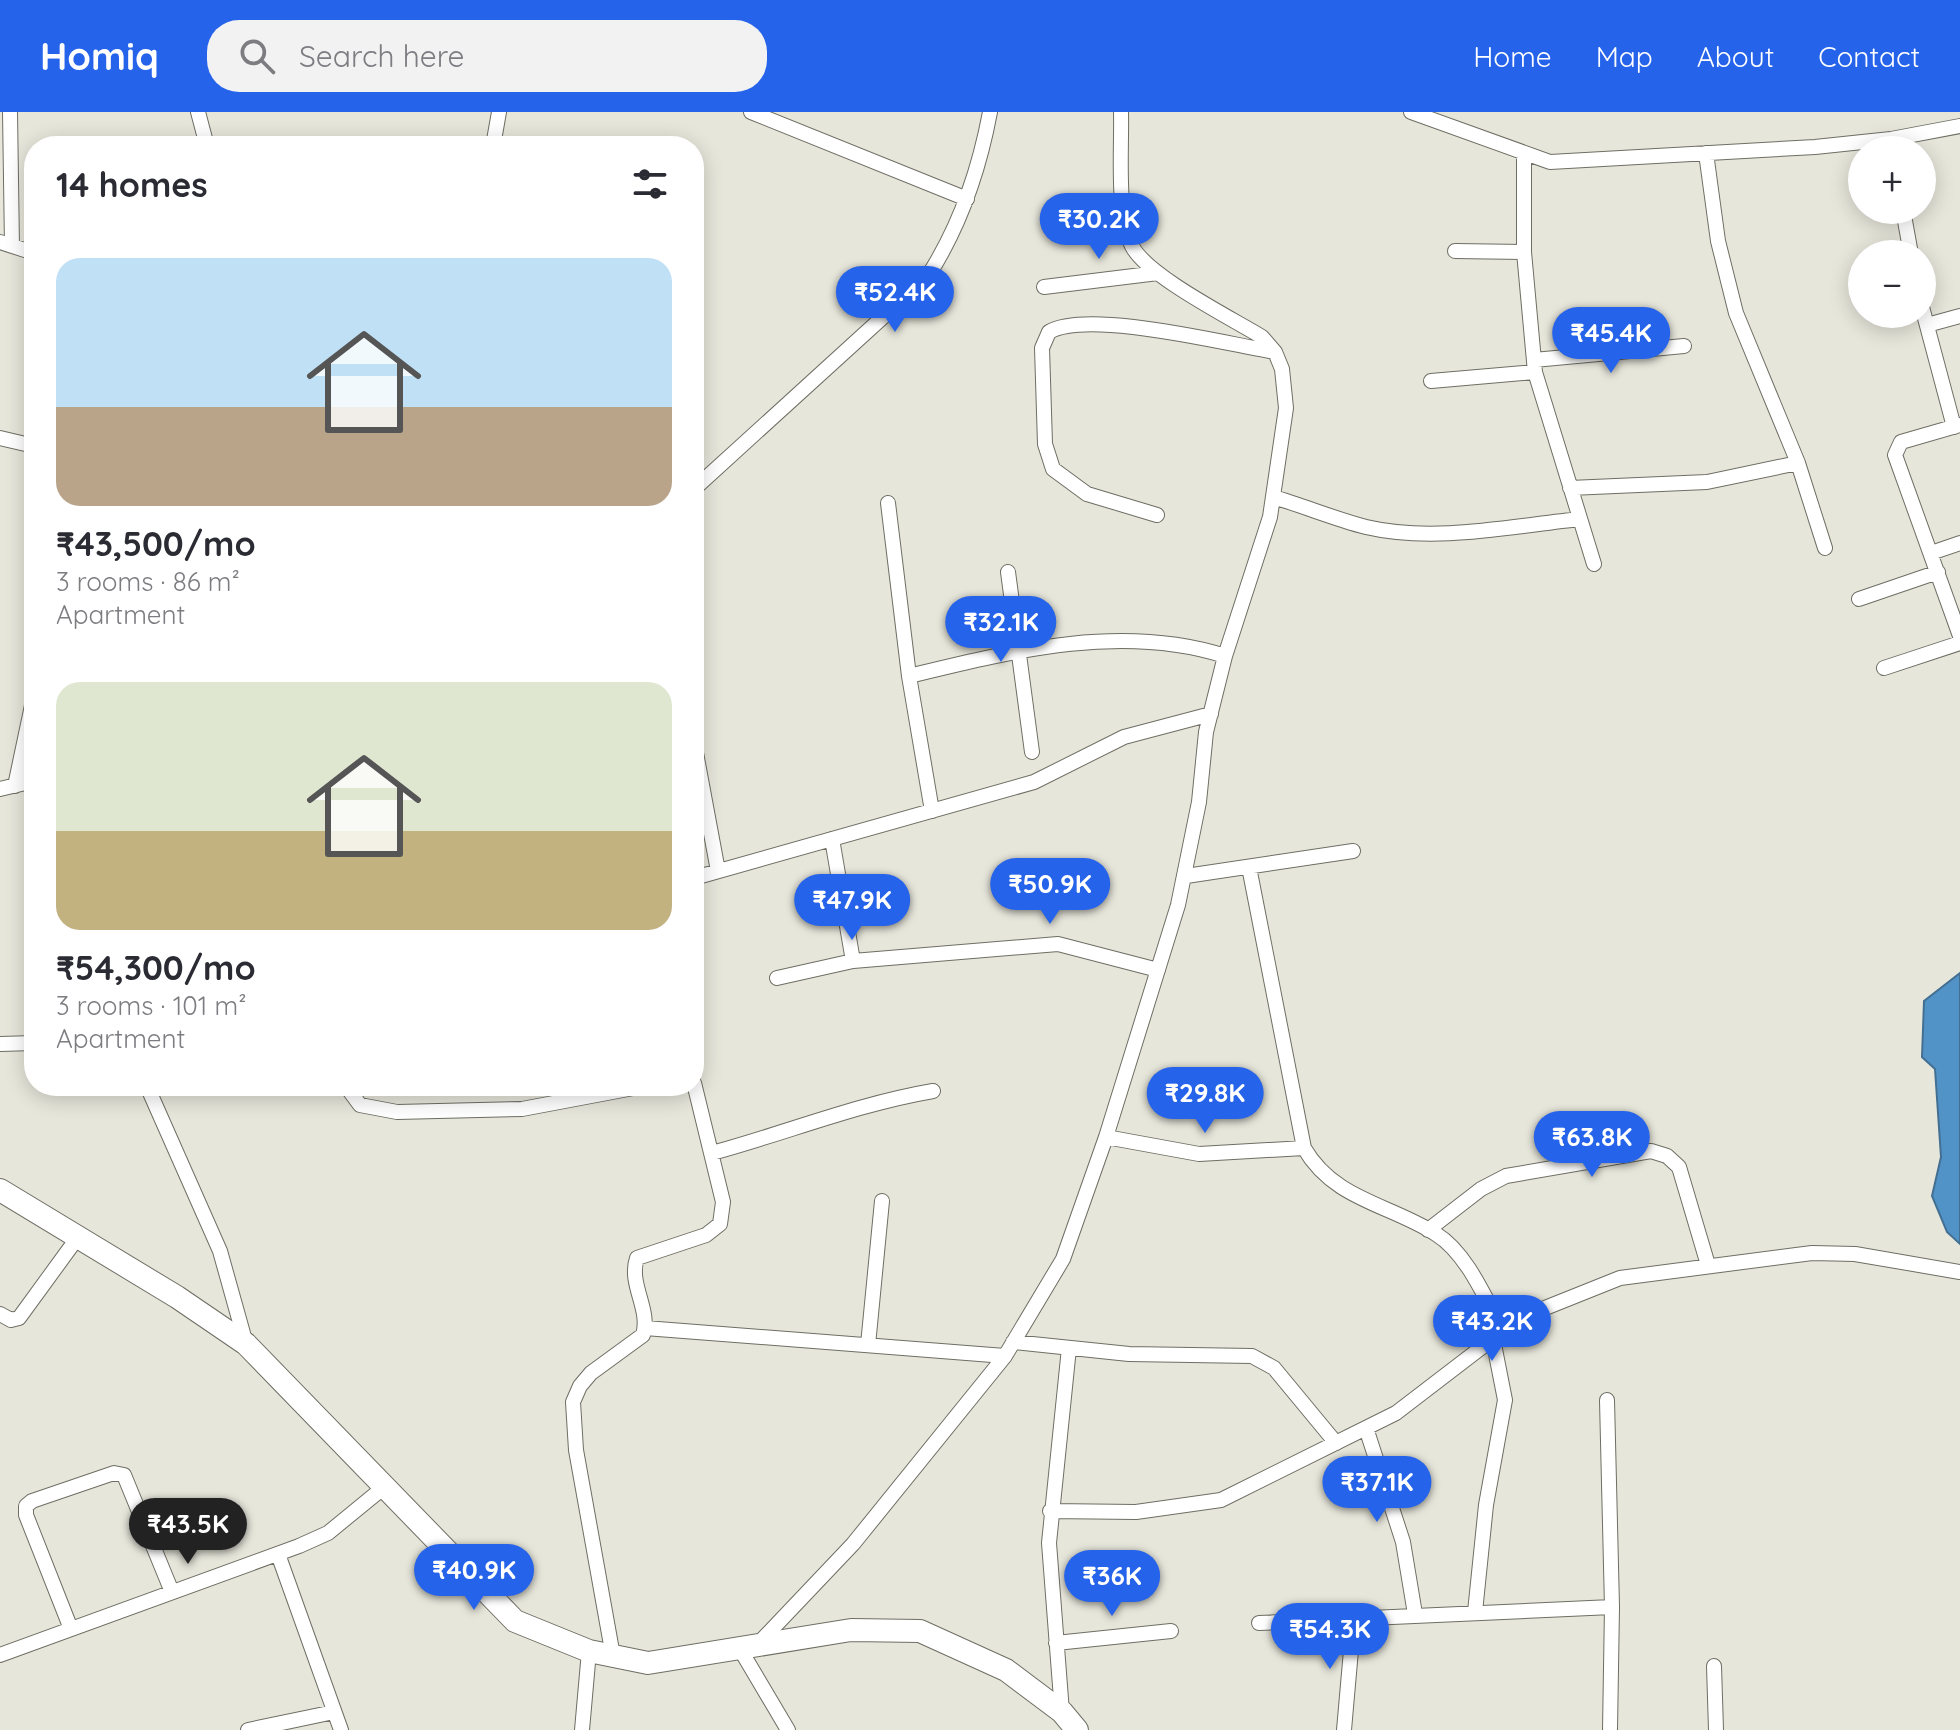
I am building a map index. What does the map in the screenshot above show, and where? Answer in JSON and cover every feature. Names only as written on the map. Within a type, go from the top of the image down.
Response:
[{"type":"main road","points":[[0,1190],[246,1344],[515,1621],[589,1651],[648,1663],[851,1630],[920,1631],[1006,1670],[1062,1712],[1077,1730]]},
{"type":"street","points":[[6,244],[10,112]]},
{"type":"street","points":[[198,112],[204,136]]},
{"type":"street","points":[[495,136],[499,112]]},
{"type":"street","points":[[751,112],[967,199]]},
{"type":"street","points":[[704,480],[928,276],[948,245],[967,199],[982,153],[990,112]]},
{"type":"street","points":[[788,1730],[748,1648],[853,1544],[1009,1349],[1063,1259],[1106,1137],[1186,876],[1211,714],[1225,656],[1273,497],[1286,408],[1282,369],[1275,352],[1262,337],[1145,265],[1132,246],[1124,218],[1121,112]]},
{"type":"street","points":[[1411,112],[1550,162],[1848,146]]},
{"type":"street","points":[[1922,136],[1960,126]]},
{"type":"street","points":[[1706,153],[1725,278],[1736,313],[1798,463],[1825,548]]},
{"type":"street","points":[[1524,155],[1524,252],[1535,366],[1594,564]]},
{"type":"street","points":[[1455,251],[1524,252]]},
{"type":"street","points":[[1044,287],[1158,273]]},
{"type":"street","points":[[1936,323],[1960,316]]},
{"type":"street","points":[[1157,515],[1087,494],[1053,469],[1045,444],[1042,362],[1042,348],[1049,332],[1065,327],[1110,325],[1275,352]]},
{"type":"street","points":[[1928,328],[1957,426],[1901,442],[1895,455],[1960,636]]},
{"type":"street","points":[[1431,381],[1684,346]]},
{"type":"street","points":[[0,438],[24,444]]},
{"type":"street","points":[[1570,488],[1707,482],[1798,463]]},
{"type":"street","points":[[1273,497],[1367,527],[1408,531],[1457,532],[1580,519]]},
{"type":"street","points":[[888,503],[909,676],[932,811]]},
{"type":"street","points":[[1931,553],[1960,543]]},
{"type":"street","points":[[1008,572],[1032,752]]},
{"type":"street","points":[[1859,599],[1938,572]]},
{"type":"street","points":[[909,676],[1018,649],[1149,640],[1195,646],[1225,656]]},
{"type":"street","points":[[1884,668],[1960,643]]},
{"type":"street","points":[[704,875],[1043,779],[1124,737],[1211,714]]},
{"type":"street","points":[[15,786],[24,743]]},
{"type":"street","points":[[0,789],[24,784]]},
{"type":"street","points":[[704,796],[718,871]]},
{"type":"street","points":[[832,839],[853,961]]},
{"type":"street","points":[[1186,876],[1353,851]]},
{"type":"street","points":[[1249,867],[1304,1148],[1315,1168],[1338,1188],[1438,1235],[1462,1262],[1498,1335],[1504,1413],[1486,1505],[1475,1612]]},
{"type":"street","points":[[777,978],[853,961],[1058,944],[1158,970]]},
{"type":"street","points":[[0,1044],[24,1043]]},
{"type":"street","points":[[712,1153],[787,1133],[877,1102],[933,1091]]},
{"type":"street","points":[[151,1096],[220,1251],[246,1344]]},
{"type":"street","points":[[353,1096],[360,1105],[397,1112],[522,1109],[573,1096]]},
{"type":"street","points":[[613,1656],[576,1450],[573,1402],[580,1386],[591,1373],[637,1342],[645,1328],[634,1272],[637,1258],[706,1235],[720,1224],[723,1202],[697,1096]]},
{"type":"street","points":[[1106,1137],[1199,1154],[1304,1148]]},
{"type":"street","points":[[1428,1230],[1481,1189],[1506,1176],[1651,1151],[1667,1156],[1679,1167],[1708,1265]]},
{"type":"street","points":[[868,1345],[882,1201]]},
{"type":"street","points":[[0,1314],[11,1320],[19,1318],[78,1237]]},
{"type":"street","points":[[1050,1511],[1136,1512],[1221,1500],[1396,1413],[1498,1335],[1576,1293],[1620,1278],[1812,1253],[1855,1254],[1960,1272]]},
{"type":"street","points":[[645,1328],[868,1345],[1069,1348],[1144,1355],[1252,1356],[1274,1368],[1336,1443]]},
{"type":"street","points":[[1062,1712],[1050,1511],[1069,1348]]},
{"type":"street","points":[[1607,1400],[1612,1607],[1610,1730]]},
{"type":"street","points":[[1366,1428],[1403,1542],[1415,1614]]},
{"type":"street","points":[[71,1629],[26,1515],[26,1506],[32,1501],[114,1473],[124,1475],[172,1592]]},
{"type":"street","points":[[0,1655],[328,1533],[383,1488]]},
{"type":"street","points":[[278,1554],[341,1730]]},
{"type":"street","points":[[1259,1623],[1354,1616],[1612,1607]]},
{"type":"street","points":[[1344,1730],[1354,1616]]},
{"type":"street","points":[[1056,1643],[1171,1631]]},
{"type":"street","points":[[582,1730],[589,1651]]},
{"type":"street","points":[[1714,1666],[1716,1730]]},
{"type":"street","points":[[248,1730],[334,1712]]},
{"type":"water","points":[[1960,973],[1960,1244],[1947,1232],[1932,1196],[1941,1157],[1935,1069],[1922,1057],[1924,1001]]}]
